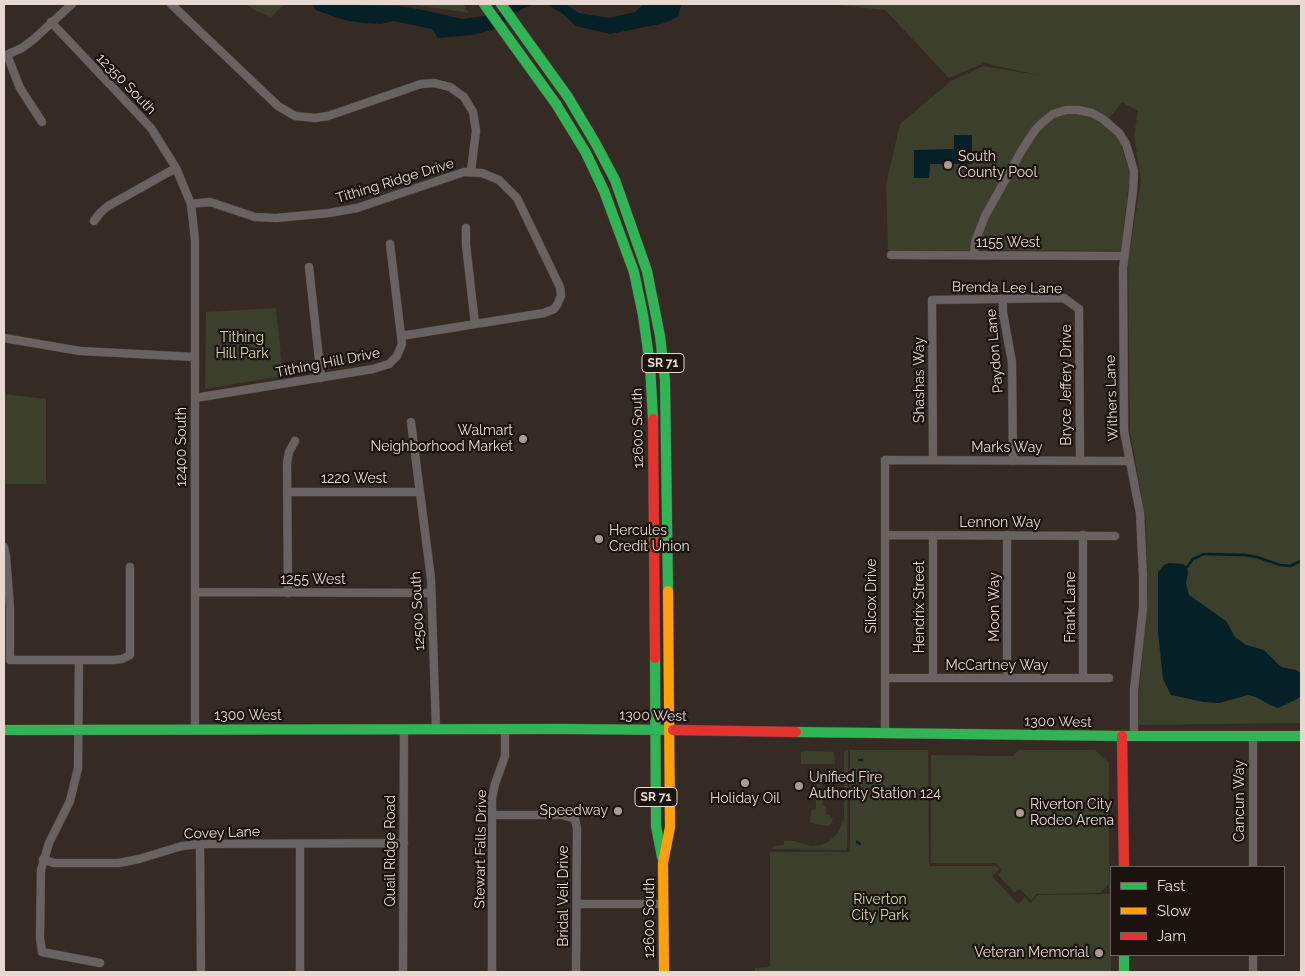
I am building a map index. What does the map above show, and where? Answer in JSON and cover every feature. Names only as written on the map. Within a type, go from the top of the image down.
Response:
[{"type":"main road","name":"12600 South","points":[[484,4],[556,104],[586,153],[619,228],[634,272],[643,315],[650,365],[652,425],[656,826],[663,863],[664,972]]},
{"type":"main road","name":"12600 South","points":[[502,4],[568,97],[615,180],[647,271],[654,302],[665,380],[670,827],[663,863]]},
{"type":"main road","name":"1300 West","points":[[4,730],[505,729],[1122,736],[1301,736]]},
{"type":"main road","points":[[1122,736],[1124,866]]},
{"type":"main road","points":[[1124,956],[1124,972]]},
{"type":"street","points":[[42,122],[20,88],[5,56],[22,48],[72,4]]},
{"type":"street","points":[[171,4],[278,106],[295,116],[315,118],[328,116],[428,83],[442,84],[450,87],[464,97],[473,112],[476,131],[471,171]]},
{"type":"street","name":"12350 South","points":[[51,22],[151,128],[176,168]]},
{"type":"street","name":"Withers Lane","points":[[974,255],[975,242],[986,216],[1022,150],[1035,130],[1043,122],[1053,114],[1066,110],[1078,110],[1092,113],[1111,125],[1126,144],[1134,171],[1124,256],[1124,431],[1140,513],[1143,576],[1143,608],[1134,690],[1134,736]]},
{"type":"street","points":[[94,221],[108,206],[176,168]]},
{"type":"street","name":"12400 South","points":[[176,168],[191,204],[195,240],[195,729]]},
{"type":"street","name":"Tithing Ridge Drive","points":[[191,204],[210,202],[255,217],[269,218],[328,214],[358,208],[458,173],[471,171],[488,174],[499,180],[517,198],[560,288],[560,301],[549,312],[475,324]]},
{"type":"street","points":[[390,244],[402,336],[475,324],[466,228]]},
{"type":"street","name":"1155 West","points":[[891,255],[1124,256]]},
{"type":"street","points":[[309,267],[321,378]]},
{"type":"street","name":"Brenda Lee Lane","points":[[932,300],[1064,298],[1079,309]]},
{"type":"street","name":"Paydon Lane","points":[[1003,299],[1003,313],[1012,362],[1013,460]]},
{"type":"street","name":"Shashas Way","points":[[932,300],[932,460]]},
{"type":"street","name":"Bryce Jeffery Drive","points":[[1079,309],[1080,461]]},
{"type":"street","name":"Tithing Hill Drive","points":[[195,398],[384,367],[397,356],[402,344],[402,336]]},
{"type":"street","points":[[4,338],[80,351],[195,357]]},
{"type":"street","name":"12500 South","points":[[411,422],[431,593],[436,729]]},
{"type":"street","points":[[288,593],[287,463],[289,452],[295,442]]},
{"type":"street","name":"Marks Way","points":[[885,460],[1129,461]]},
{"type":"street","name":"Silcox Drive","points":[[885,460],[885,733]]},
{"type":"street","name":"1220 West","points":[[288,492],[420,492]]},
{"type":"street","name":"Lennon Way","points":[[885,535],[1115,536]]},
{"type":"street","name":"Hendrix Street","points":[[932,678],[933,535]]},
{"type":"street","name":"Moon Way","points":[[1007,535],[1007,678]]},
{"type":"street","name":"Frank Lane","points":[[1083,536],[1083,678]]},
{"type":"street","points":[[4,547],[10,608],[10,660],[113,660],[122,659],[130,655],[130,567]]},
{"type":"street","name":"1255 West","points":[[195,592],[431,593]]},
{"type":"street","points":[[79,660],[78,768],[70,801],[48,843],[43,859],[40,880],[40,938],[42,952],[100,963]]},
{"type":"street","name":"McCartney Way","points":[[885,678],[1109,678]]},
{"type":"street","name":"Stewart Falls Drive","points":[[492,972],[493,788],[506,756],[505,729]]},
{"type":"street","name":"Quail Ridge Road","points":[[403,972],[404,730]]},
{"type":"street","name":"Cancun Way","points":[[1253,736],[1253,866]]},
{"type":"street","name":"Bridal Veil Drive","points":[[492,815],[563,815],[575,819],[577,829],[576,972]]},
{"type":"street","name":"Covey Lane","points":[[43,859],[54,863],[119,862],[139,859],[182,846],[200,844],[404,843]]},
{"type":"street","points":[[200,844],[200,972]]},
{"type":"street","points":[[300,844],[300,972]]},
{"type":"street","points":[[577,904],[663,904]]},
{"type":"street","points":[[1252,956],[1252,972]]},
{"type":"green space","points":[[246,4],[285,4],[271,17],[256,11]]},
{"type":"green space","points":[[408,4],[463,4],[469,13]]},
{"type":"green space","points":[[828,4],[1301,4],[1301,723],[1139,725],[1139,693],[1148,592],[1146,521],[1130,431],[1128,262],[1141,180],[1134,136],[1138,111],[1122,102],[1110,117],[1130,174],[1121,251],[888,250],[886,184],[900,124],[951,81],[983,66],[1038,75],[984,63],[949,78],[885,10]]},
{"type":"green space","name":"Tithing Hill Park","points":[[276,308],[283,376],[205,389],[206,312]]},
{"type":"green space","points":[[4,394],[46,399],[46,484],[4,484]]},
{"type":"green space","points":[[848,749],[847,850],[772,849],[773,846],[784,845],[784,841],[794,841],[811,846],[821,845],[828,842],[838,833],[844,819],[844,752]]},
{"type":"green space","name":"Riverton City Park","points":[[850,750],[928,750],[929,866],[995,866],[1000,869],[992,876],[1018,904],[1025,897],[1031,903],[1038,895],[1110,894],[1111,972],[755,972],[755,968],[770,967],[770,852],[850,852]]},
{"type":"green space","name":"Riverton City Rodeo Arena","points":[[1019,750],[1095,750],[1109,763],[1109,884],[1100,893],[1037,894],[1031,901],[1020,889],[1014,893],[998,875],[1002,870],[996,863],[931,863],[931,755],[1013,756]]},
{"type":"green space","points":[[801,752],[834,752],[835,764],[801,764]]},
{"type":"green space","points":[[817,783],[820,783],[824,790],[825,796],[822,805],[826,807],[826,814],[833,818],[830,825],[827,826],[810,823],[811,810],[816,809],[816,797],[822,797],[822,789],[817,789]]},
{"type":"water","points":[[312,4],[399,6],[462,19],[493,15],[509,4],[532,5],[522,9],[492,30],[472,35],[438,38],[432,29],[393,21],[381,24],[344,20],[316,10]]},
{"type":"water","points":[[533,4],[565,4],[579,13],[609,18],[635,12],[644,4],[682,4],[677,17],[665,23],[610,34],[576,26],[563,14],[548,5]]},
{"type":"water","points":[[954,135],[972,135],[972,164],[930,164],[929,178],[914,178],[914,150],[954,149]]},
{"type":"water","points":[[1169,563],[1183,564],[1187,567],[1186,583],[1189,595],[1226,621],[1235,637],[1246,645],[1264,650],[1281,667],[1301,673],[1301,696],[1278,708],[1248,695],[1219,703],[1171,695],[1163,679],[1158,632],[1158,572],[1164,565]]},
{"type":"waterway","points":[[1187,567],[1193,559],[1204,554],[1245,555],[1290,566],[1301,561]]},
{"type":"traffic: fast","points":[[484,4],[556,104],[586,153],[604,191],[634,272],[643,315],[650,365],[653,419]]},
{"type":"traffic: fast","points":[[501,4],[568,97],[596,144],[615,180],[647,271],[660,336],[665,380],[668,591]]},
{"type":"traffic: fast","points":[[655,658],[656,826],[662,857]]},
{"type":"traffic: fast","points":[[4,730],[673,730]]},
{"type":"traffic: fast","points":[[796,732],[1301,736]]},
{"type":"traffic: fast","points":[[1124,956],[1124,972]]},
{"type":"traffic: slow","points":[[664,972],[663,863],[670,827],[668,591]]},
{"type":"traffic: jam","points":[[653,419],[655,658]]},
{"type":"traffic: jam","points":[[673,730],[796,732]]},
{"type":"traffic: jam","points":[[1122,736],[1124,866]]},
{"type":"place","name":"South County Pool","points":[[948,165]]},
{"type":"place","name":"Walmart Neighborhood Market","points":[[523,439]]},
{"type":"place","name":"Hercules Credit Union","points":[[599,539]]},
{"type":"place","name":"Holiday Oil","points":[[745,783]]},
{"type":"place","name":"Unified Fire Authority Station 124","points":[[799,786]]},
{"type":"place","name":"Speedway","points":[[618,811]]},
{"type":"place","name":"Riverton City Rodeo Arena","points":[[1020,813]]},
{"type":"place","name":"Veteran Memorial","points":[[1099,953]]}]
